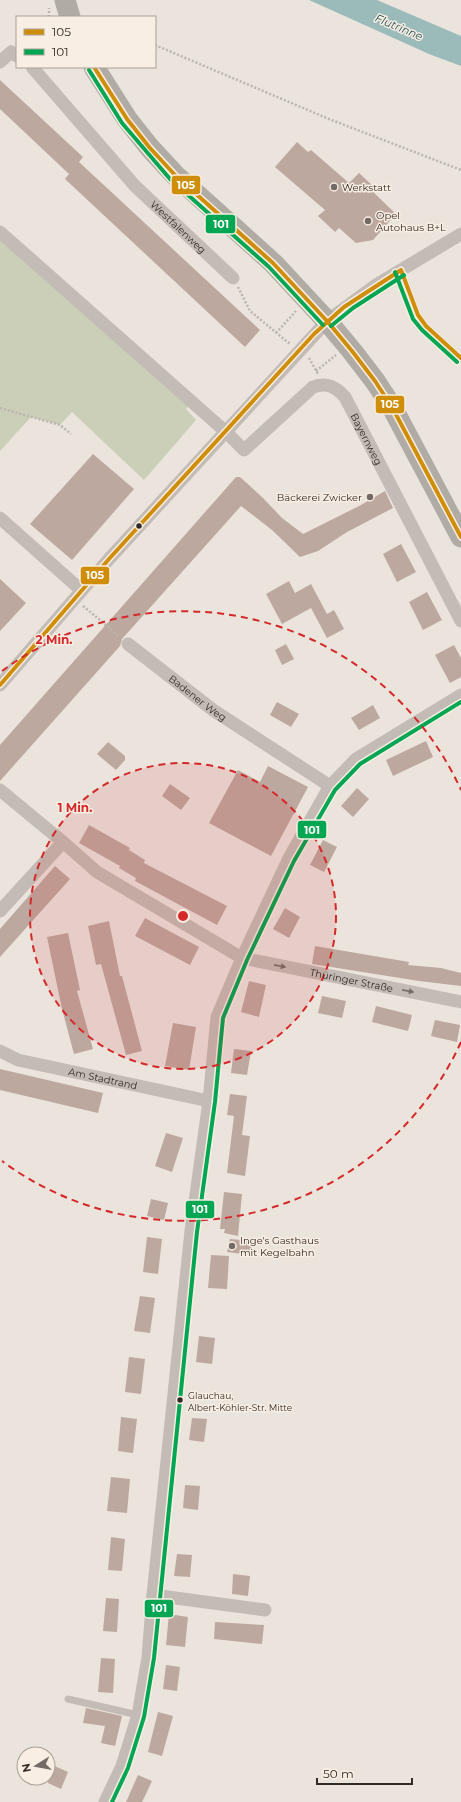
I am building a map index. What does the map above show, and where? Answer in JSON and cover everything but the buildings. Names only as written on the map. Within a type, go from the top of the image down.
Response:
[{"type":"main road","points":[[64,0],[70,16]]},
{"type":"main road","points":[[95,68],[127,119],[175,175],[273,263],[302,292],[348,346],[375,381],[392,407],[461,537]]},
{"type":"street","points":[[0,62],[11,52],[16,55]]},
{"type":"street","name":"Westfalenweg","points":[[33,68],[135,186],[233,278]]},
{"type":"street","points":[[0,232],[226,432],[244,450],[313,387],[322,384]]},
{"type":"street","points":[[0,685],[78,594],[327,321],[350,303],[461,234]]},
{"type":"street","name":"Bayernweg","points":[[322,384],[339,390],[345,397],[461,621]]},
{"type":"street","points":[[0,518],[78,594]]},
{"type":"street","name":"Badener Weg","points":[[128,644],[213,710],[330,786]]},
{"type":"street","points":[[105,1802],[122,1766],[138,1716],[148,1657],[153,1595],[191,1231],[209,1101],[217,1017],[242,958],[289,858],[330,786],[356,759],[461,695]]},
{"type":"street","points":[[0,790],[97,872],[242,958]]},
{"type":"street","points":[[0,911],[63,842]]},
{"type":"street","name":"Thüringer Straße","points":[[242,958],[461,1002]]},
{"type":"street","name":"Am Stadtrand","points":[[0,1051],[18,1060],[209,1101]]},
{"type":"street","points":[[153,1595],[265,1610]]},
{"type":"lane","points":[[401,270],[418,315],[426,326],[461,358]]},
{"type":"lane","points":[[68,1699],[138,1716]]},
{"type":"path","points":[[156,45],[329,119],[461,170]]},
{"type":"path","points":[[233,278],[250,311],[311,360],[322,384]]},
{"type":"path","points":[[276,333],[297,310],[294,301],[302,292]]},
{"type":"path","points":[[316,371],[348,346]]},
{"type":"path","points":[[0,408],[60,425],[71,434]]},
{"type":"path","points":[[78,594],[128,644]]},
{"type":"green space","points":[[0,237],[190,404],[186,409],[196,420],[144,480],[72,412],[60,425],[31,417],[0,451]]},
{"type":"water","name":"Flutrinne","points":[[309,0],[377,0],[461,36],[461,66],[429,54]]},
{"type":"transit line","name":"105","points":[[95,68],[127,119],[150,148],[175,175],[273,263],[327,321],[352,351],[375,381],[392,407],[461,537]]},
{"type":"transit line","name":"101","points":[[89,70],[122,123],[170,179],[269,267],[323,325]]},
{"type":"transit line","name":"105","points":[[401,270],[418,315],[426,326],[461,358]]},
{"type":"transit line","name":"105","points":[[0,685],[109,559],[314,334],[344,307],[401,270]]},
{"type":"transit line","name":"101","points":[[395,272],[413,319],[422,330],[457,362]]},
{"type":"transit line","name":"101","points":[[331,326],[353,308],[404,275]]},
{"type":"transit line","name":"101","points":[[112,1802],[128,1768],[144,1717],[154,1658],[197,1232],[215,1102],[223,1018],[247,960],[294,861],[335,790],[360,764],[461,702]]},
{"type":"place","name":"Werkstatt","points":[[334,187]]},
{"type":"place","name":"Opel Autohaus B+L","points":[[368,221]]},
{"type":"place","name":"Bäckerei Zwicker","points":[[370,497]]},
{"type":"place","name":"Inge's Gasthaus mit Kegelbahn","points":[[232,1246]]},
{"type":"place","name":"Glauchau, Albert-Köhler-Str. Mitte","points":[[180,1400]]}]
